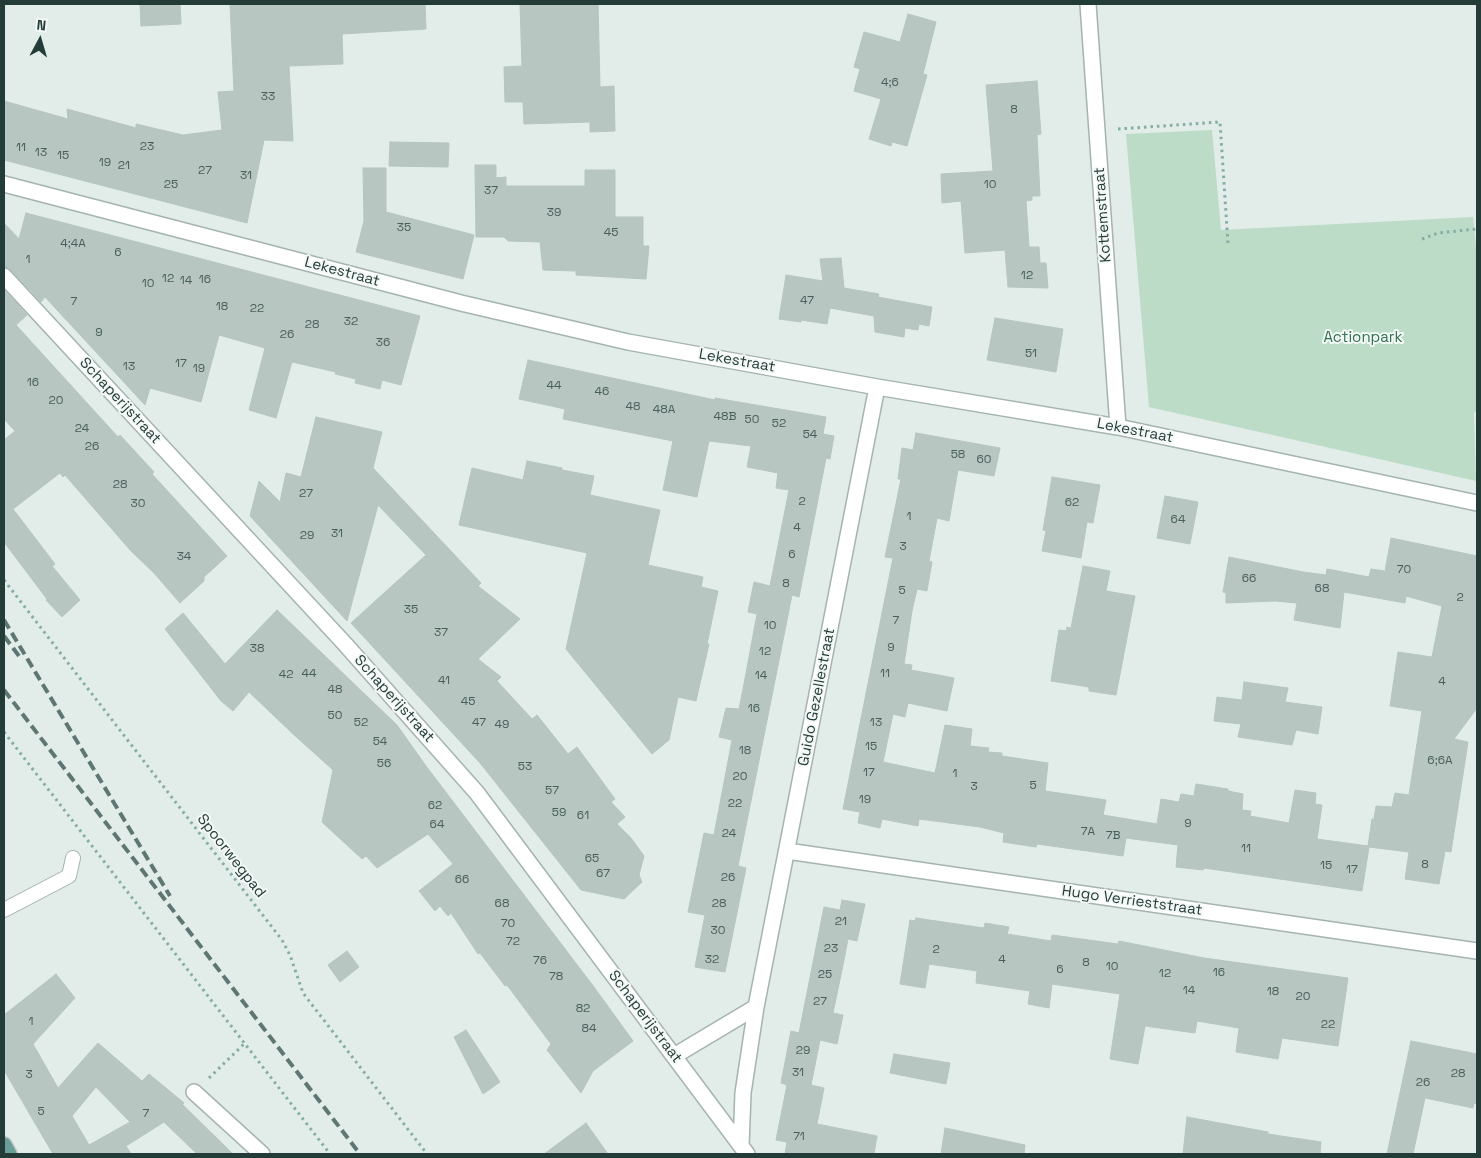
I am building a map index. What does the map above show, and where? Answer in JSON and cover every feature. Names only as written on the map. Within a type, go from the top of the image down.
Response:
[{"type":"main road","points":[[4,1145],[9,1154]]},
{"type":"street","name":"Kottemstraat","points":[[1088,4],[1118,427]]},
{"type":"street","name":"Lekestraat","points":[[4,184],[462,303],[600,335],[877,387],[1118,427],[1477,503]]},
{"type":"street","name":"Schaperijstraat","points":[[4,276],[339,637],[477,793],[744,1150]]},
{"type":"street","name":"Guido Gezellestraat","points":[[744,1150],[743,1093],[756,1008],[877,387]]},
{"type":"street","name":"Hugo Verrieststraat","points":[[787,851],[1477,952]]},
{"type":"street","points":[[674,1056],[756,1008]]},
{"type":"street","points":[[194,1092],[262,1154]]},
{"type":"lane","points":[[4,910],[69,876],[73,858]]},
{"type":"path","points":[[1097,130],[1220,122],[1228,244]]},
{"type":"path","points":[[1422,239],[1438,233],[1477,229]]},
{"type":"path","name":"Spoorwegpad","points":[[4,580],[282,940],[290,955],[303,993],[427,1154]]},
{"type":"path","points":[[4,732],[330,1154]]},
{"type":"path","points":[[194,1092],[246,1044]]},
{"type":"green space","name":"Actionpark","points":[[1212,130],[1221,230],[1473,217],[1477,258],[1477,410],[1474,413],[1476,481],[1149,407],[1126,134]]},
{"type":"building","points":[[140,4],[180,4],[181,24],[141,26]]},
{"type":"building","points":[[230,4],[425,4],[426,29],[342,34],[343,64],[289,66],[293,141],[264,140],[247,223],[4,160],[4,101],[68,119],[67,109],[136,128],[136,124],[183,135],[222,130],[218,92],[234,91]]},
{"type":"building","points":[[520,4],[598,4],[600,87],[614,86],[615,131],[590,132],[590,122],[524,124],[523,102],[505,102],[504,67],[522,66]]},
{"type":"building","points":[[908,14],[936,22],[923,74],[927,75],[907,146],[892,142],[891,146],[869,139],[881,99],[854,91],[860,69],[854,67],[864,32],[900,42]]},
{"type":"building","points":[[1037,81],[1041,134],[1037,135],[1040,196],[1032,196],[1032,200],[1026,201],[1029,247],[1039,247],[1040,263],[1046,263],[1048,288],[1008,287],[1005,250],[965,253],[961,201],[942,203],[941,174],[993,171],[986,85]]},
{"type":"building","points":[[390,142],[449,143],[448,167],[389,166]]},
{"type":"building","points":[[475,165],[496,165],[496,178],[506,177],[506,186],[585,186],[585,170],[615,170],[615,217],[643,217],[643,246],[649,246],[646,279],[576,275],[576,271],[543,270],[540,242],[508,241],[504,237],[476,237]]},
{"type":"building","points":[[363,168],[386,168],[386,212],[474,235],[463,279],[356,252],[364,221]]},
{"type":"building","points":[[26,213],[420,316],[401,385],[382,380],[380,389],[355,383],[356,379],[335,374],[336,372],[292,362],[276,418],[249,410],[265,348],[219,335],[201,402],[150,388],[145,405],[45,297],[41,302],[11,270],[4,267],[4,223],[19,239]]},
{"type":"building","points":[[841,258],[844,288],[879,294],[878,297],[932,307],[929,326],[919,324],[918,330],[905,328],[904,337],[875,332],[874,316],[830,308],[827,324],[779,319],[786,275],[823,281],[820,259]]},
{"type":"building","points":[[4,290],[27,315],[16,325],[118,437],[120,435],[154,472],[152,474],[227,556],[180,603],[154,573],[131,551],[65,475],[63,477],[60,473],[13,509],[55,564],[52,566],[80,600],[62,617],[46,600],[4,542],[4,440],[15,431],[4,419]]},
{"type":"building","points":[[995,318],[1063,329],[1056,372],[987,360]]},
{"type":"building","points":[[528,360],[715,400],[715,398],[826,417],[823,434],[834,436],[830,459],[826,458],[799,597],[792,595],[738,866],[746,868],[725,972],[695,967],[705,915],[688,912],[704,833],[714,835],[732,740],[719,737],[726,708],[739,709],[757,614],[748,612],[754,582],[770,586],[789,490],[776,488],[778,473],[747,467],[751,446],[709,441],[697,497],[663,490],[673,441],[563,419],[565,409],[519,399]]},
{"type":"building","points":[[316,417],[382,432],[373,468],[481,583],[478,586],[520,619],[478,659],[501,677],[497,681],[532,719],[537,715],[568,754],[577,747],[615,799],[611,802],[625,817],[617,824],[631,838],[644,856],[639,875],[642,882],[624,899],[581,890],[480,763],[351,623],[426,555],[378,505],[347,621],[250,516],[259,481],[280,502],[286,473],[301,477]]},
{"type":"building","points":[[916,433],[1000,448],[994,476],[958,470],[949,521],[937,518],[929,561],[932,562],[927,591],[917,589],[912,611],[904,664],[912,665],[911,670],[954,678],[947,711],[908,703],[905,717],[893,714],[883,762],[935,773],[945,725],[972,729],[970,746],[989,748],[988,752],[1002,753],[1002,756],[1048,763],[1045,791],[1106,800],[1103,815],[1157,824],[1161,799],[1179,802],[1181,794],[1194,796],[1196,784],[1228,789],[1228,791],[1243,794],[1242,810],[1251,811],[1250,816],[1289,823],[1295,790],[1316,793],[1315,804],[1322,805],[1317,839],[1368,846],[1376,806],[1392,807],[1395,793],[1409,795],[1422,711],[1390,706],[1398,652],[1432,657],[1442,606],[1406,596],[1405,603],[1344,592],[1340,628],[1294,620],[1297,603],[1275,601],[1226,603],[1226,593],[1223,592],[1229,557],[1303,572],[1326,575],[1327,569],[1369,577],[1371,569],[1385,571],[1391,538],[1477,556],[1477,708],[1454,739],[1468,742],[1451,852],[1445,851],[1439,884],[1405,879],[1409,852],[1369,847],[1362,891],[1204,868],[1203,870],[1176,867],[1178,845],[1126,838],[1123,856],[1037,844],[1036,847],[1003,842],[1004,833],[980,827],[919,819],[918,826],[882,819],[880,828],[858,823],[860,812],[843,809],[893,558],[885,557],[901,479],[898,479],[902,448],[913,450]]},
{"type":"building","points":[[527,461],[594,476],[590,495],[660,510],[648,565],[703,577],[701,587],[718,591],[707,644],[709,644],[696,701],[678,697],[669,740],[652,754],[566,649],[587,553],[459,525],[472,468],[523,480]]},
{"type":"building","points":[[1052,477],[1100,485],[1093,523],[1087,522],[1081,558],[1042,551],[1046,531],[1043,530]]},
{"type":"building","points":[[1165,496],[1198,502],[1190,544],[1157,538]]},
{"type":"building","points":[[1083,566],[1110,571],[1106,591],[1135,596],[1116,695],[1089,691],[1089,687],[1051,681],[1059,630],[1066,631],[1067,627],[1071,628]]},
{"type":"building","points":[[277,610],[397,725],[633,1041],[593,1071],[581,1093],[547,1050],[551,1044],[507,985],[505,986],[480,953],[478,954],[451,913],[448,916],[440,906],[435,911],[419,891],[453,864],[428,834],[377,868],[366,856],[362,859],[322,822],[333,770],[249,692],[233,711],[221,701],[165,629],[183,613],[225,664]]},
{"type":"building","points":[[1244,682],[1288,688],[1285,702],[1322,707],[1318,734],[1296,730],[1292,745],[1238,737],[1241,724],[1214,721],[1217,697],[1242,700]]},
{"type":"building","points":[[842,900],[865,904],[857,941],[848,939],[833,1013],[843,1015],[837,1044],[820,1040],[811,1085],[824,1088],[817,1124],[877,1136],[874,1154],[785,1154],[787,1142],[776,1140],[787,1085],[781,1083],[791,1031],[799,1033],[824,907],[840,910]]},
{"type":"building","points":[[916,918],[984,928],[985,923],[1009,927],[1007,934],[1051,941],[1052,935],[1118,944],[1119,941],[1204,958],[1348,978],[1338,1046],[1282,1038],[1278,1059],[1236,1052],[1239,1028],[1197,1021],[1195,1033],[1145,1026],[1138,1064],[1110,1059],[1120,994],[1052,984],[1049,1008],[1028,1004],[1030,991],[976,983],[977,971],[929,964],[925,988],[900,984],[910,920],[915,921]]},
{"type":"building","points":[[347,951],[359,967],[340,982],[328,965]]},
{"type":"building","points":[[56,974],[75,998],[33,1044],[58,1088],[98,1043],[142,1081],[149,1074],[184,1103],[182,1104],[233,1154],[197,1154],[164,1122],[126,1146],[131,1154],[53,1154],[4,1070],[4,1015]],"holes":[[[96,1087],[130,1122],[89,1145],[72,1116]]]},
{"type":"building","points":[[466,1030],[500,1082],[483,1094],[454,1037]]},
{"type":"building","points":[[1411,1041],[1477,1054],[1477,1104],[1474,1103],[1473,1108],[1425,1098],[1413,1154],[1387,1154]]},
{"type":"building","points":[[894,1054],[950,1063],[946,1084],[890,1073]]},
{"type":"building","points":[[1187,1117],[1268,1132],[1268,1134],[1321,1142],[1320,1154],[1183,1154]]},
{"type":"building","points":[[586,1123],[608,1154],[544,1154]]},
{"type":"building","points":[[945,1128],[1025,1145],[1024,1154],[941,1154]]},
{"type":"railway","points":[[4,620],[170,896]]},
{"type":"railway","points":[[4,636],[19,656]]},
{"type":"railway","points":[[4,690],[360,1154]]}]
